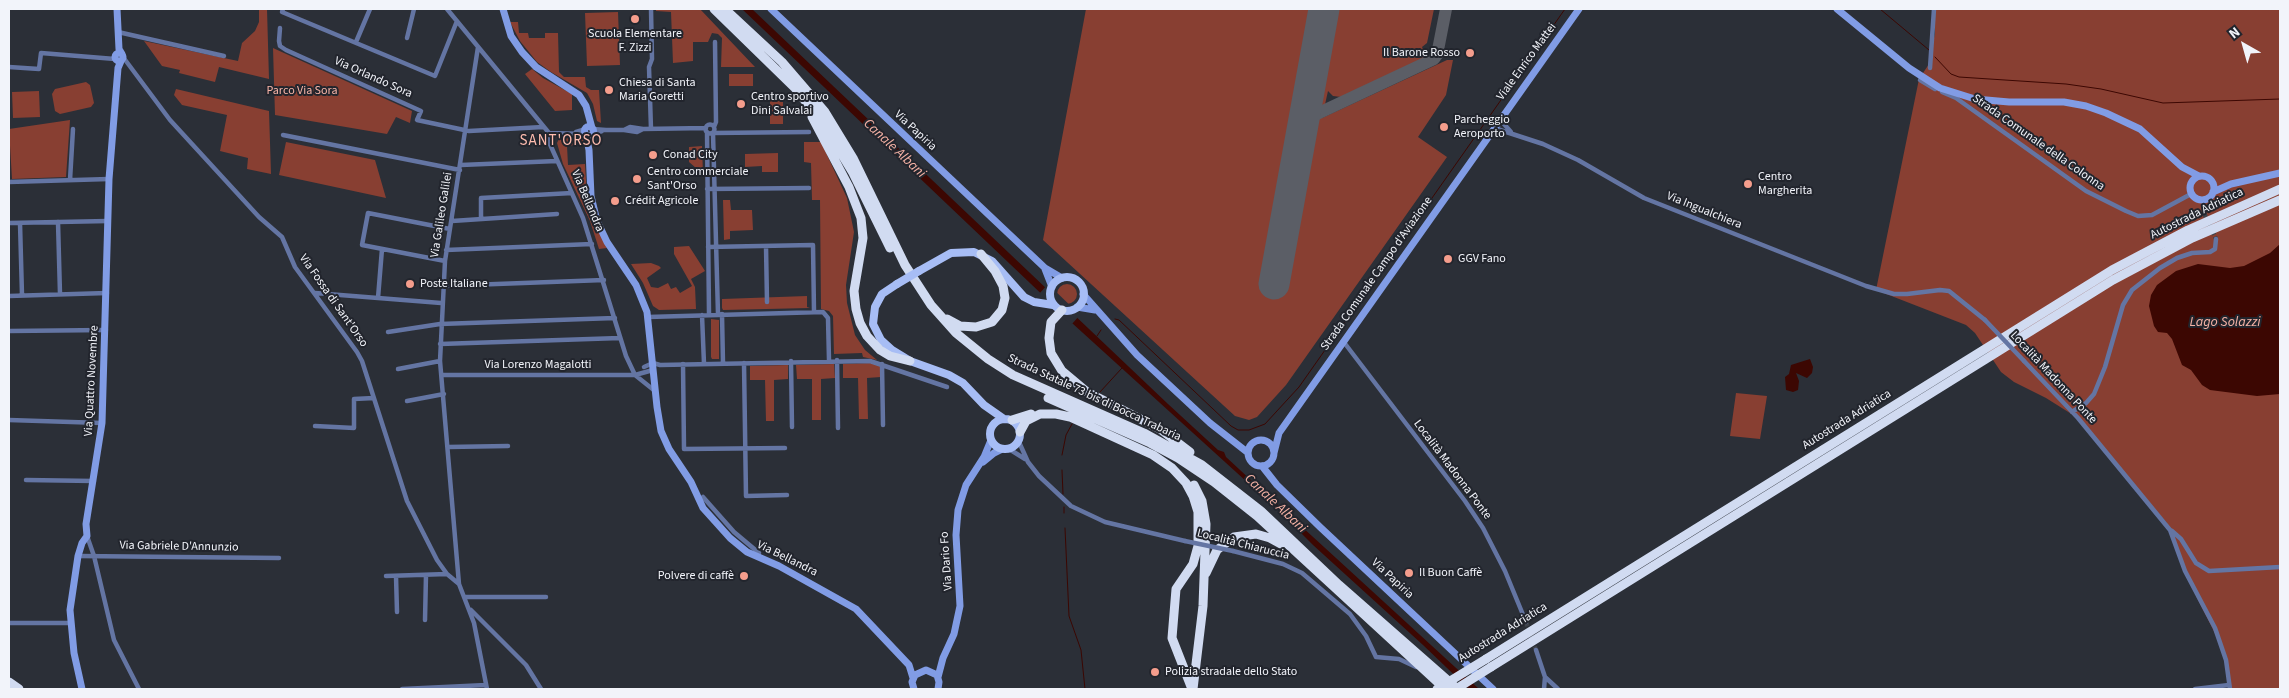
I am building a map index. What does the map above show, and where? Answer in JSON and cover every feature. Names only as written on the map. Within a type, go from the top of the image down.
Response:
[{"type":"highway","name":"Strada Statale 73 bis di Bocca Trabaria","points":[[714,9],[788,81],[811,107],[836,144],[914,291],[935,318],[960,344],[988,366],[1018,384],[1141,439],[1202,473],[1248,509],[1446,689]]},
{"type":"highway","name":"Strada Statale 73 bis di Bocca Trabaria","points":[[725,9],[782,62],[825,112],[856,164],[905,265],[930,305],[968,344],[1009,373],[1144,433],[1202,465],[1268,517],[1339,585],[1457,689]]},
{"type":"highway","points":[[788,81],[824,136],[860,211],[863,238],[854,294],[856,311],[861,326],[867,336],[882,351],[910,361]]},
{"type":"highway","name":"Autostrada Adriatica","points":[[1438,689],[2112,270],[2188,230],[2280,190]]},
{"type":"highway","name":"Autostrada Adriatica","points":[[1457,689],[2113,280],[2192,238],[2280,200]]},
{"type":"highway","points":[[930,305],[951,322],[968,328],[984,326],[998,316],[1004,302],[1004,290],[997,274],[981,254]]},
{"type":"highway","points":[[1062,310],[1051,322],[1048,338],[1051,353],[1062,371],[1087,392],[1171,436],[1202,465]]},
{"type":"highway","points":[[1008,420],[1043,410],[1064,412],[1110,430],[1157,453],[1179,467],[1194,484],[1204,508],[1206,524],[1199,653],[1192,689]]},
{"type":"highway","points":[[1020,432],[1026,422],[1040,414],[1056,414],[1073,418],[1163,460],[1178,473],[1188,486],[1198,512],[1198,546],[1193,564],[1176,589],[1172,638],[1192,689]]},
{"type":"highway","points":[[1204,579],[1213,555],[1222,544],[1236,536],[1254,534],[1279,543],[1335,590]]},
{"type":"highway","points":[[9,682],[19,689]]},
{"type":"main road","name":"Via Quattro Novembre","points":[[82,689],[74,654],[70,623],[71,597],[78,556],[82,543],[87,536],[86,524],[102,423],[109,179],[118,58],[117,9]]},
{"type":"main road","points":[[503,9],[511,36],[525,56],[546,74],[575,91],[583,100],[588,113],[589,131]]},
{"type":"main road","name":"Via Papiria","points":[[771,9],[1044,268],[1062,278],[1077,281],[1081,285],[1083,294],[1138,355],[1210,423],[1247,452]]},
{"type":"main road","name":"Viale Enrico Mattei","points":[[1493,128],[1579,9]]},
{"type":"main road","points":[[1837,9],[1908,68],[1940,88],[1968,97],[1992,101],[2064,102],[2086,106],[2123,120],[2140,129],[2182,167],[2199,176],[2207,177],[2212,181],[2231,184]]},
{"type":"main road","name":"Strada Comunale Campo d'Aviazione","points":[[1273,456],[1279,433],[1493,128]]},
{"type":"main road","name":"Via Bellandra","points":[[589,131],[590,192],[597,221],[607,242],[636,285],[648,317],[658,419],[667,446],[692,485],[704,510],[728,531],[749,554],[779,566],[856,609],[909,665],[914,689]]},
{"type":"main road","points":[[2182,167],[2190,184],[2191,194],[2201,200],[2231,184],[2280,173]]},
{"type":"main road","points":[[2190,184],[2199,176]]},
{"type":"main road","points":[[2212,181],[2213,192]]},
{"type":"main road","points":[[984,405],[991,421],[991,440],[1006,449],[1019,442],[1019,427],[984,405],[963,382],[910,361],[887,346],[878,336],[874,324],[874,313],[878,300],[897,284],[919,271],[952,253],[966,251],[981,254],[994,264],[1018,292],[1034,302],[1053,305],[1062,310],[1072,310],[1082,300],[1083,294]]},
{"type":"main road","name":"Via Papiria","points":[[1044,268],[1052,287]]},
{"type":"main road","points":[[1053,305],[1050,296],[1052,287],[1062,278]]},
{"type":"main road","points":[[1034,302],[1050,296]]},
{"type":"main road","points":[[1077,307],[1098,310]]},
{"type":"main road","points":[[991,430],[996,422],[1008,420]]},
{"type":"main road","points":[[1273,456],[1267,464],[1262,466],[1251,462],[1247,452],[1251,443],[1260,439],[1269,439],[1279,433]]},
{"type":"main road","name":"Via Papiria","points":[[1227,436],[1251,443]]},
{"type":"main road","points":[[1260,439],[1270,443],[1273,456],[1271,466],[1277,485]]},
{"type":"main road","name":"Via Dario Fo","points":[[938,677],[943,658],[954,634],[960,606],[956,517],[964,491],[979,466],[991,440]]},
{"type":"main road","name":"Via Dario Fo","points":[[979,466],[994,453],[1006,449]]},
{"type":"main road","name":"Via Papiria","points":[[1262,466],[1277,485],[1493,689]]},
{"type":"main road","name":"Via Dario Fo","points":[[924,670],[943,658]]},
{"type":"main road","name":"Via Bellandra","points":[[909,665],[934,672],[938,677]]},
{"type":"main road","points":[[913,678],[924,670]]},
{"type":"main road","points":[[938,677],[938,689]]},
{"type":"street","points":[[283,9],[282,12],[435,76],[457,21]]},
{"type":"street","points":[[356,42],[370,9]]},
{"type":"street","points":[[407,38],[414,9]]},
{"type":"street","points":[[447,9],[543,127],[550,133],[606,130],[630,132],[643,129],[714,129]]},
{"type":"street","points":[[650,129],[649,67],[652,59],[651,9]]},
{"type":"street","points":[[1930,68],[1934,9]]},
{"type":"street","name":"Via Orlando Sora","points":[[280,28],[280,46],[286,50],[421,111],[417,120],[466,130]]},
{"type":"street","points":[[118,32],[224,56]]},
{"type":"street","points":[[715,42],[716,247],[723,363]]},
{"type":"street","name":"Via Galileo Galilei","points":[[478,47],[452,221],[444,261],[440,361],[460,584],[470,609],[487,687]]},
{"type":"street","points":[[9,67],[39,69],[41,52],[118,58]]},
{"type":"street","name":"Via Fossa di Sant'Orso","points":[[118,58],[129,65],[170,120],[259,217],[282,238],[290,260],[357,352],[407,501],[431,550],[447,574],[460,584]]},
{"type":"street","name":"Strada Comunale della Colonna","points":[[1920,80],[1956,98],[2086,191],[2132,214],[2138,216],[2152,214],[2191,194]]},
{"type":"street","points":[[1502,117],[1504,124],[1512,133]]},
{"type":"street","points":[[709,314],[706,130],[709,125],[723,134],[809,132]]},
{"type":"street","points":[[466,130],[543,127]]},
{"type":"street","name":"Via Ingualchiera","points":[[1493,128],[1512,133],[1578,160],[1652,201],[1816,267],[1894,294]]},
{"type":"street","points":[[70,180],[73,129]]},
{"type":"street","name":"Via Bellandra","points":[[550,133],[549,142],[583,218],[604,280],[620,338],[635,375]]},
{"type":"street","points":[[283,136],[460,168],[557,161]]},
{"type":"street","points":[[9,182],[109,179]]},
{"type":"street","points":[[707,189],[809,188]]},
{"type":"street","points":[[480,218],[481,198],[572,193]]},
{"type":"street","points":[[444,261],[362,244],[368,213],[450,230]]},
{"type":"street","points":[[452,221],[557,214]]},
{"type":"street","points":[[9,223],[108,220]]},
{"type":"street","points":[[58,222],[60,294]]},
{"type":"street","points":[[20,223],[22,295]]},
{"type":"street","points":[[2072,412],[2086,403],[2094,394],[2105,367],[2123,305],[2132,290],[2160,268],[2177,258],[2192,253],[2210,252],[2215,249],[2216,239]]},
{"type":"street","points":[[446,250],[592,244]]},
{"type":"street","points":[[708,247],[813,245],[814,312]]},
{"type":"street","points":[[766,246],[767,302]]},
{"type":"street","points":[[378,298],[382,248]]},
{"type":"street","points":[[443,286],[604,280]]},
{"type":"street","name":"Località Madonna Ponte","points":[[1894,294],[1949,291],[1985,320],[2072,412],[2170,530],[2185,571],[2214,628],[2226,660],[2229,687],[2195,689]]},
{"type":"street","points":[[9,296],[106,292]]},
{"type":"street","points":[[315,294],[441,303]]},
{"type":"street","points":[[648,317],[823,312],[828,318],[829,360]]},
{"type":"street","points":[[702,315],[704,364]]},
{"type":"street","points":[[388,332],[440,324],[615,318]]},
{"type":"street","points":[[9,331],[106,330]]},
{"type":"street","points":[[440,344],[620,338]]},
{"type":"street","name":"Località Madonna Ponte","points":[[1343,341],[1465,501],[1483,528],[1505,571],[1526,622]]},
{"type":"street","points":[[655,391],[635,375],[640,368],[683,364],[829,360],[870,361],[947,388]]},
{"type":"street","points":[[837,360],[838,428]]},
{"type":"street","points":[[398,369],[440,361]]},
{"type":"street","points":[[790,362],[792,427]]},
{"type":"street","points":[[744,363],[746,496],[787,495]]},
{"type":"street","points":[[683,364],[684,450],[785,448]]},
{"type":"street","points":[[882,364],[883,425]]},
{"type":"street","name":"Via Lorenzo Magalotti","points":[[442,375],[635,375],[653,366]]},
{"type":"street","points":[[407,401],[444,394]]},
{"type":"street","points":[[315,426],[354,428],[354,399],[374,398]]},
{"type":"street","points":[[9,420],[102,423]]},
{"type":"street","points":[[1019,442],[1028,462]]},
{"type":"street","points":[[448,447],[508,446]]},
{"type":"street","points":[[1006,449],[1028,462]]},
{"type":"street","name":"Località Chiaruccia","points":[[1028,462],[1061,498],[1083,512],[1112,524],[1278,563],[1302,573],[1350,614],[1366,636],[1376,657],[1407,662],[1438,689]]},
{"type":"street","points":[[26,480],[94,482]]},
{"type":"street","name":"Via Bellandra","points":[[703,497],[728,531],[759,553]]},
{"type":"street","name":"Località Madonna Ponte","points":[[2170,530],[2176,533],[2196,563],[2210,571],[2280,567]]},
{"type":"street","points":[[87,536],[94,556],[114,640],[139,689]]},
{"type":"street","name":"Via Gabriele D'Annunzio","points":[[78,556],[279,558]]},
{"type":"street","points":[[386,576],[447,574]]},
{"type":"street","points":[[425,620],[426,575]]},
{"type":"street","points":[[396,576],[398,612]]},
{"type":"street","points":[[465,597],[546,597]]},
{"type":"street","points":[[470,609],[526,665],[541,689]]},
{"type":"street","points":[[9,623],[70,623]]},
{"type":"street","points":[[1536,650],[1545,677],[1544,689]]},
{"type":"street","points":[[1545,677],[1558,689]]},
{"type":"street","points":[[402,689],[487,687]]},
{"type":"green space","points":[[259,9],[267,9],[269,79],[219,67],[215,82],[179,73],[180,70],[162,66],[144,41],[238,61],[242,43],[255,31],[259,22]]},
{"type":"green space","points":[[656,9],[700,9],[755,67],[721,67],[722,38],[718,34],[712,33],[708,42],[693,42],[693,61],[673,63],[671,12],[656,11]]},
{"type":"green space","points":[[1086,9],[1434,9],[1427,43],[1422,47],[1426,57],[1341,97],[1333,96],[1328,91],[1322,118],[1447,60],[1453,60],[1446,95],[1418,137],[1447,157],[1286,385],[1257,417],[1249,420],[1235,416],[1043,240]]},
{"type":"green space","points":[[1935,9],[2280,9],[2280,689],[2229,689],[2227,657],[2197,598],[2167,523],[2073,415],[2046,398],[2014,382],[2001,372],[1975,333],[1966,325],[1876,290],[1919,79],[1929,64],[1935,33]]},
{"type":"green space","points":[[618,12],[620,65],[587,66],[585,13]]},
{"type":"green space","points":[[510,22],[518,22],[519,33],[528,33],[529,38],[545,38],[545,33],[558,33],[559,72],[564,77],[585,77],[586,87],[591,90],[599,90],[601,123],[597,121],[593,104],[587,93],[537,62],[520,41]]},
{"type":"green space","name":"Parco Via Sora","points":[[273,48],[412,111],[410,123],[396,117],[387,134],[275,115]]},
{"type":"green space","points":[[532,69],[543,78],[572,94],[572,110],[555,111],[525,74]]},
{"type":"green space","points":[[729,74],[753,74],[753,86],[729,86]]},
{"type":"green space","points":[[86,82],[90,85],[94,103],[91,107],[60,114],[55,111],[52,94],[55,89]]},
{"type":"green space","points":[[176,89],[269,111],[271,174],[247,169],[248,158],[220,151],[227,115],[182,105],[174,95]]},
{"type":"green space","points":[[39,91],[40,117],[13,118],[12,92]]},
{"type":"green space","points":[[770,101],[783,101],[783,124],[770,124]]},
{"type":"green space","points":[[70,120],[66,177],[12,179],[9,129]]},
{"type":"green space","points":[[583,137],[583,144],[567,146],[568,165],[585,164],[587,197],[592,215],[607,248],[599,249],[590,221],[563,164],[557,143],[559,139]]},
{"type":"green space","points":[[286,142],[375,160],[386,198],[279,175]]},
{"type":"green space","points":[[804,142],[821,142],[847,198],[854,232],[846,285],[847,303],[855,335],[865,350],[877,360],[863,357],[862,353],[834,354],[833,316],[829,311],[821,309],[820,200],[812,200],[811,163],[804,162]]},
{"type":"green space","points":[[702,146],[703,174],[689,162],[689,147]]},
{"type":"green space","points":[[778,153],[778,172],[762,172],[762,166],[745,167],[745,154]]},
{"type":"green space","points":[[723,200],[730,200],[731,210],[752,210],[753,230],[730,231],[730,239],[724,240]]},
{"type":"green space","points":[[689,246],[705,271],[691,279],[695,287],[696,309],[659,310],[653,306],[643,283],[631,264],[651,263],[659,266],[661,268],[647,278],[651,287],[658,288],[668,283],[671,289],[676,287],[680,293],[692,286],[674,254],[674,247]]},
{"type":"green space","points":[[1067,284],[1074,287],[1077,294],[1074,301],[1067,304],[1060,301],[1057,294],[1060,287]]},
{"type":"green space","points":[[807,296],[807,307],[810,308],[723,310],[722,308],[722,299]]},
{"type":"green space","points":[[711,319],[719,320],[719,359],[712,359],[711,357]]},
{"type":"green space","points":[[872,363],[881,366],[881,377],[867,378],[868,419],[859,419],[858,378],[843,378],[843,364]]},
{"type":"green space","points":[[834,364],[835,378],[821,379],[821,420],[812,420],[812,379],[797,379],[796,365]]},
{"type":"green space","points":[[788,365],[788,379],[774,380],[774,421],[766,421],[765,380],[750,380],[750,366]]},
{"type":"green space","points":[[1736,393],[1767,396],[1760,439],[1730,436]]},
{"type":"water","name":"Canale Albani","points":[[742,9],[752,9],[1168,404],[1218,450],[1224,452],[1226,457],[1479,689],[1469,689],[1313,545],[1280,512],[1072,323]]},
{"type":"water","name":"Lago Solazzi","points":[[2280,244],[2280,394],[2257,396],[2210,390],[2202,385],[2191,370],[2182,365],[2172,339],[2167,333],[2158,332],[2154,326],[2149,306],[2151,295],[2157,285],[2176,271],[2198,264],[2230,268],[2244,266],[2270,253]]},
{"type":"water","points":[[1810,359],[1813,367],[1812,373],[1807,378],[1796,373],[1799,381],[1798,390],[1793,392],[1786,390],[1785,377],[1789,374],[1791,365]]},
{"type":"pier","points":[[1048,284],[1080,315],[1071,325],[1039,294]]},
{"type":"waterway","points":[[1115,319],[1119,320],[1231,426],[1238,430],[1249,430],[1265,424],[1299,387],[1565,9]]},
{"type":"waterway","points":[[1880,9],[1929,50]]},
{"type":"waterway","points":[[1935,57],[1951,74],[1959,77],[2066,84],[2101,89],[2163,103],[2280,99]]},
{"type":"waterway","points":[[1097,336],[1101,330]]},
{"type":"waterway","points":[[1100,392],[1122,368]]},
{"type":"waterway","points":[[1062,455],[1066,435],[1072,424]]},
{"type":"waterway","points":[[1062,470],[1063,494]]},
{"type":"waterway","points":[[1064,507],[1064,513]]},
{"type":"waterway","points":[[1065,528],[1069,616],[1081,650],[1085,689]]},
{"type":"taxiway","points":[[1304,120],[1434,59],[1437,55],[1446,9]]},
{"type":"runway","points":[[1274,284],[1324,9]]},
{"type":"tunnel","points":[[2204,213],[2216,239]]},
{"type":"tunnel","points":[[1526,622],[1536,650]]},
{"type":"place","name":"Scuola Elementare F. Zizzi","points":[[635,19]]},
{"type":"place","name":"Il Barone Rosso","points":[[1470,53]]},
{"type":"place","name":"Chiesa di Santa Maria Goretti","points":[[609,90]]},
{"type":"place","name":"Centro sportivo Dini Salvalai","points":[[741,104]]},
{"type":"place","name":"Parcheggio Aeroporto","points":[[1444,127]]},
{"type":"place","name":"Conad City","points":[[653,155]]},
{"type":"place","name":"Centro commerciale Sant'Orso","points":[[637,179]]},
{"type":"place","name":"Centro Margherita","points":[[1748,184]]},
{"type":"place","name":"Crédit Agricole","points":[[615,201]]},
{"type":"place","name":"GGV Fano","points":[[1448,259]]},
{"type":"place","name":"Poste Italiane","points":[[410,284]]},
{"type":"place","name":"Il Buon Caffè","points":[[1409,573]]},
{"type":"place","name":"Polvere di caffè","points":[[744,576]]},
{"type":"place","name":"Polizia stradale dello Stato","points":[[1155,672]]},
{"type":"district","name":"SANT'ORSO","points":[[561,142]]}]
